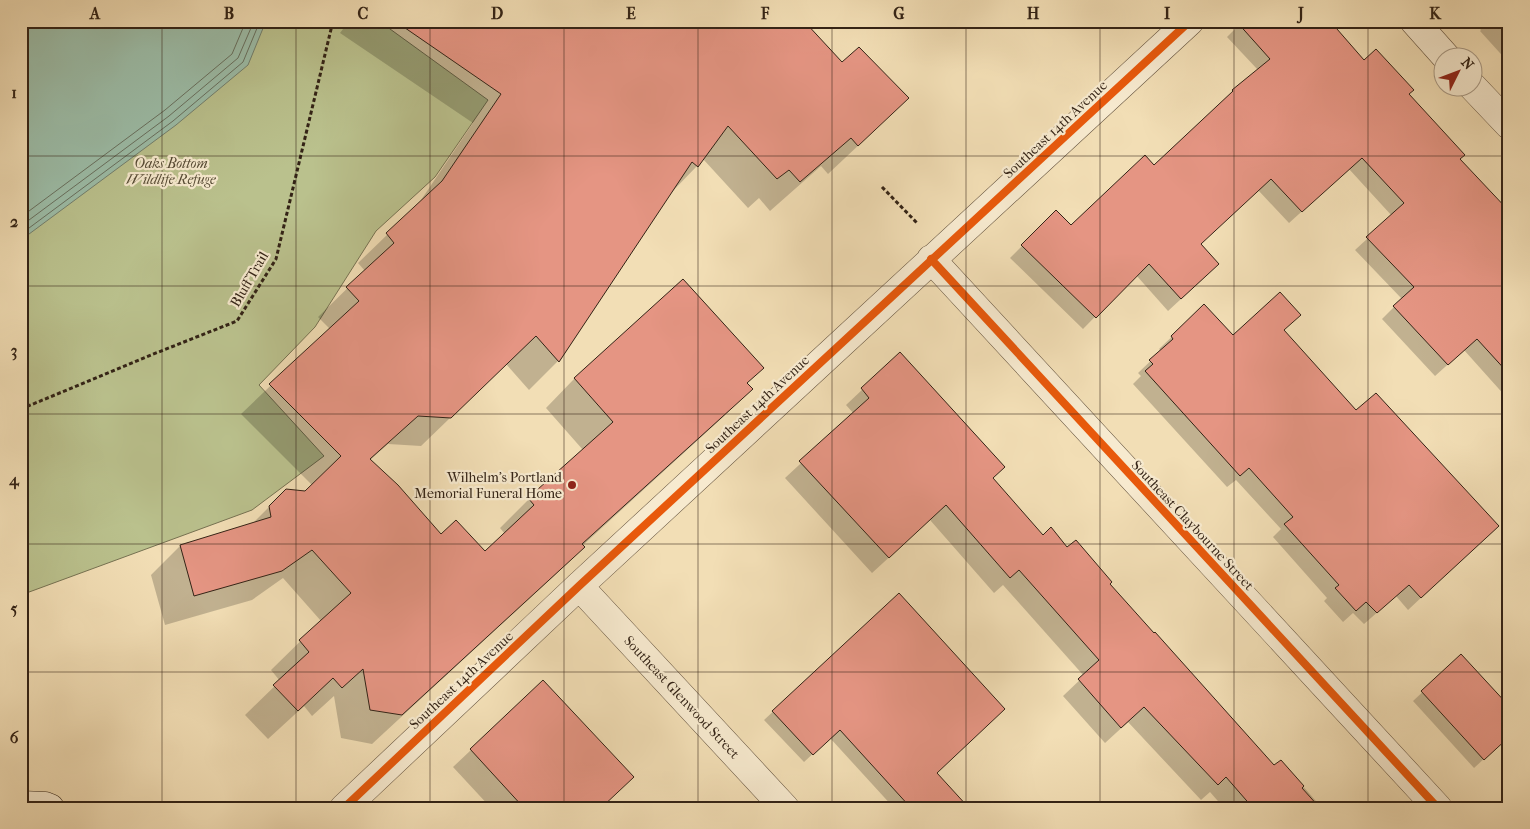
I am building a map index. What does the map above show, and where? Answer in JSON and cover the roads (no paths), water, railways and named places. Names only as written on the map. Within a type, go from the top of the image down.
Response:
[{"type":"street","name":"Southeast 14th Avenue","points":[[344,808],[579,586],[1190,21]]},
{"type":"street","points":[[1414,21],[1438,48]]},
{"type":"street","points":[[1482,97],[1509,126]]},
{"type":"street","name":"Southeast Claybourne Street","points":[[937,254],[1438,808]]},
{"type":"street","name":"Southeast Glenwood Street","points":[[579,586],[785,808]]},
{"type":"street","points":[[21,805],[50,808]]},
{"type":"water","points":[[21,21],[266,21],[248,65],[176,125],[21,240]]},
{"type":"place","name":"Wilhelm's Portland Memorial Funeral Home","points":[[572,485]]},
{"type":"park label","name":"Oaks Bottom Wildlife Refuge","points":[[171,172]]}]
